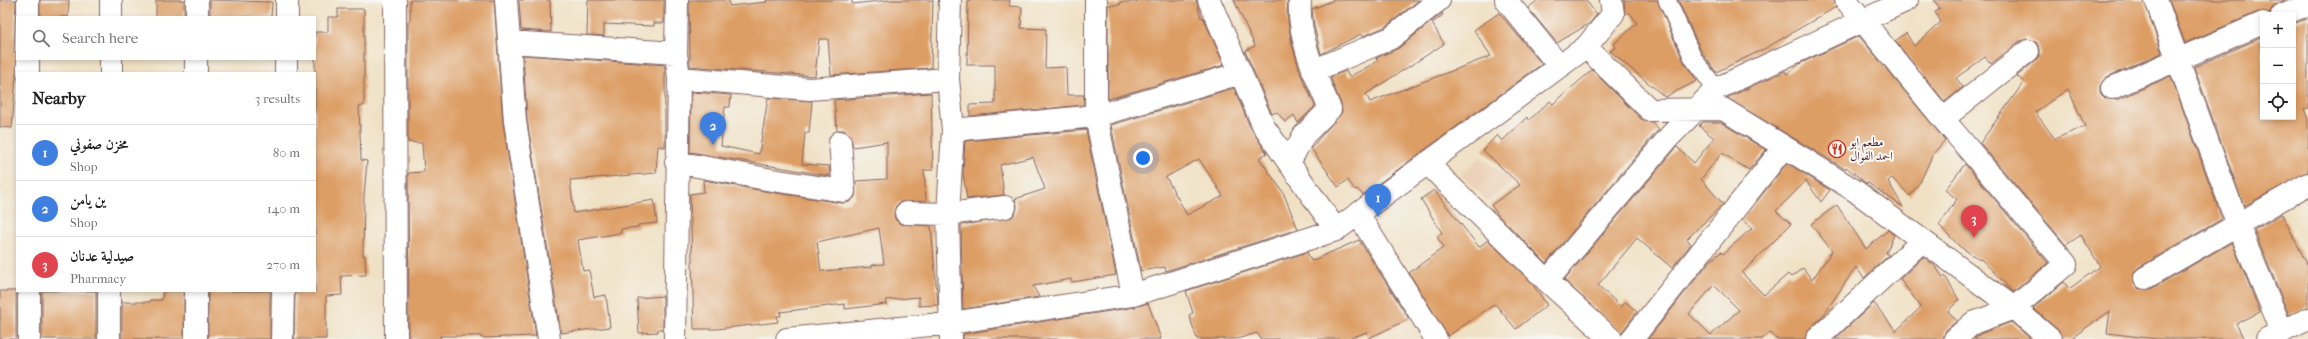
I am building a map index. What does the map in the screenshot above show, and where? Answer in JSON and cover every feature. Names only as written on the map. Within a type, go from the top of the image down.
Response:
[{"type":"street","points":[[28,0],[28,16]]},
{"type":"street","points":[[111,0],[111,16]]},
{"type":"street","points":[[197,0],[197,16]]},
{"type":"street","points":[[287,0],[287,16]]},
{"type":"street","points":[[395,0],[396,339]]},
{"type":"street","points":[[506,0],[515,121],[549,339]]},
{"type":"street","points":[[675,339],[676,162],[679,78],[676,53],[677,0]]},
{"type":"street","points":[[950,0],[948,79],[953,130],[948,214],[951,331]]},
{"type":"street","points":[[1096,0],[1096,116],[1133,295]]},
{"type":"street","points":[[1209,0],[1264,127],[1336,230]]},
{"type":"street","points":[[1289,163],[1304,135],[1330,109],[1313,71],[1299,13],[1300,0]]},
{"type":"street","points":[[1313,71],[1391,38],[1438,0]]},
{"type":"street","points":[[1506,0],[1560,67]]},
{"type":"street","points":[[788,339],[951,331],[1133,295],[1336,230],[1586,47],[1613,14],[1611,0]]},
{"type":"street","points":[[1667,0],[1693,58],[1716,89]]},
{"type":"street","points":[[1846,0],[1943,119],[2066,264],[2014,308],[1973,323],[1955,339]]},
{"type":"street","points":[[1547,281],[1694,109],[1716,89],[1907,0]]},
{"type":"street","points":[[2156,0],[2179,59],[2238,225],[2274,335],[2308,319]]},
{"type":"street","points":[[2289,12],[2308,4]]},
{"type":"street","points":[[2112,88],[2260,24]]},
{"type":"street","points":[[508,42],[676,53]]},
{"type":"street","points":[[1586,47],[1650,110],[1724,109],[1854,190],[2014,308],[2050,339]]},
{"type":"street","points":[[1943,119],[2028,51]]},
{"type":"street","points":[[28,60],[28,72]]},
{"type":"street","points":[[111,60],[111,72]]},
{"type":"street","points":[[196,60],[196,72]]},
{"type":"street","points":[[286,60],[286,72]]},
{"type":"street","points":[[953,130],[1096,116],[1241,73]]},
{"type":"street","points":[[679,78],[809,89],[948,79]]},
{"type":"street","points":[[676,162],[772,180],[844,191],[840,142]]},
{"type":"street","points":[[1632,339],[1784,147]]},
{"type":"street","points":[[1427,163],[1547,281],[1611,339]]},
{"type":"street","points":[[2145,278],[2308,184]]},
{"type":"street","points":[[906,213],[948,214],[1005,207]]},
{"type":"street","points":[[1358,214],[1434,339]]},
{"type":"street","points":[[1817,339],[1922,241]]},
{"type":"street","points":[[29,292],[29,339]]},
{"type":"street","points":[[109,292],[109,339]]},
{"type":"street","points":[[196,292],[196,339]]},
{"type":"street","points":[[282,339],[283,292]]},
{"type":"shaded area","points":[[1481,157],[1511,181],[1488,202],[1461,174]]},
{"type":"building","points":[[0,0],[16,0],[14,52],[16,53],[17,60],[12,128],[0,127]]},
{"type":"building","points":[[40,0],[69,0],[68,16],[40,16]]},
{"type":"building","points":[[156,0],[184,0],[184,16],[156,16]]},
{"type":"building","points":[[210,0],[272,2],[271,16],[210,16]]},
{"type":"building","points":[[410,0],[494,0],[503,123],[536,336],[481,338],[481,336],[440,336],[440,339],[409,339],[408,173],[424,172],[422,143],[408,142],[408,21],[410,21]]},
{"type":"building","points":[[519,0],[550,0],[551,32],[521,30]]},
{"type":"building","points":[[588,0],[664,0],[664,23],[654,23],[654,26],[604,24],[604,36],[587,35]]},
{"type":"building","points":[[689,0],[729,0],[729,6],[767,2],[766,0],[852,0],[852,4],[889,0],[933,0],[931,68],[831,75],[828,39],[819,39],[815,76],[690,66]]},
{"type":"building","points":[[968,0],[1010,0],[1009,6],[1022,7],[1021,28],[1046,29],[1045,68],[1066,67],[1067,95],[1084,95],[1084,105],[970,116],[970,105],[995,104],[995,65],[967,65]]},
{"type":"building","points":[[1137,0],[1196,0],[1201,18],[1203,17],[1224,65],[1108,99],[1108,5],[1120,5],[1120,2],[1137,2]]},
{"type":"building","points":[[1234,0],[1288,0],[1287,15],[1292,45],[1301,75],[1315,106],[1298,123],[1294,115],[1285,122],[1277,112],[1272,114],[1245,51],[1255,46]]},
{"type":"building","points":[[1334,0],[1419,0],[1385,27],[1363,36],[1361,34],[1321,54],[1314,26],[1312,9]]},
{"type":"building","points":[[1538,0],[1586,0],[1596,14],[1598,13],[1590,23],[1557,43],[1528,8]]},
{"type":"building","points":[[1624,0],[1657,0],[1684,62],[1697,81],[1665,97],[1610,51],[1616,47],[1614,44],[1637,23],[1629,12],[1625,15]]},
{"type":"building","points":[[1678,0],[1834,0],[1836,7],[1766,48],[1716,72],[1702,53]]},
{"type":"building","points":[[1934,0],[2144,0],[2162,53],[2107,77],[2100,86],[2100,93],[2105,98],[2117,100],[2171,76],[2222,219],[2139,267],[2134,272],[2134,284],[2139,289],[2151,289],[2232,242],[2260,312],[2236,324],[2244,339],[2157,339],[2107,333],[2110,311],[2070,339],[2062,339],[2058,330],[2033,308],[2064,282],[2069,289],[2100,266],[2081,235],[2066,245],[1980,143],[2024,82],[2017,76],[2036,60],[2040,55],[2040,49],[2037,43],[2027,39],[2020,41],[1991,64],[1985,57],[1956,78],[1963,87],[1945,102],[1895,41],[1906,33],[1914,46],[1941,22],[1935,12],[1940,9]],"holes":[[[2068,89],[2085,126],[2055,139],[2035,112]]]},
{"type":"building","points":[[2169,0],[2285,0],[2272,7],[2270,12],[2258,12],[2185,43]]},
{"type":"building","points":[[338,9],[364,9],[364,106],[359,106],[361,160],[367,161],[364,196],[363,256],[365,256],[366,275],[341,276],[342,295],[326,296],[326,339],[294,339],[295,292],[316,292],[316,32],[328,32],[328,17],[338,17]]},
{"type":"building","points":[[1442,13],[1443,15],[1432,23],[1444,44],[1366,94],[1370,102],[1491,56],[1474,30],[1499,13],[1542,64],[1363,195],[1357,189],[1355,190],[1348,180],[1338,187],[1311,148],[1342,112],[1341,104],[1330,77],[1346,71],[1349,77],[1378,61],[1376,58],[1399,48]]},
{"type":"building","points":[[2308,18],[2308,108],[2304,109],[2308,119],[2308,172],[2244,206],[2194,67],[2260,38],[2260,120],[2296,120],[2296,23]]},
{"type":"building","points":[[1859,36],[1945,140],[1933,154],[1920,182],[1910,196],[1892,178],[1888,181],[1903,207],[1868,183],[1867,184],[1846,167],[1845,169],[1727,98],[1785,71],[1787,74],[1801,63]]},
{"type":"building","points":[[523,55],[665,65],[665,147],[658,146],[656,173],[570,180],[574,213],[654,200],[657,223],[621,229],[621,233],[578,240],[583,271],[589,270],[594,297],[606,295],[610,327],[561,333],[527,120]]},
{"type":"building","points":[[1592,70],[1641,119],[1652,122],[1659,129],[1546,263],[1498,215],[1491,205],[1520,185],[1483,150],[1497,135],[1502,141],[1527,117],[1529,120],[1550,101],[1553,104]]},
{"type":"building","points":[[1234,88],[1250,127],[1267,153],[1259,158],[1283,192],[1298,229],[1166,271],[1165,267],[1141,271],[1111,125]],"holes":[[[1199,159],[1223,196],[1187,215],[1166,177]]]},
{"type":"building","points":[[691,92],[731,95],[730,107],[725,107],[721,146],[759,154],[768,98],[812,101],[809,133],[805,133],[802,164],[829,166],[830,176],[690,152]]},
{"type":"building","points":[[931,93],[933,170],[924,170],[926,201],[900,202],[896,206],[894,213],[895,219],[900,224],[931,226],[938,305],[919,306],[919,297],[886,300],[887,304],[845,309],[845,304],[780,312],[781,316],[777,316],[778,322],[717,329],[694,329],[690,194],[704,192],[703,180],[842,203],[849,202],[855,197],[856,181],[887,179],[887,142],[853,147],[850,135],[844,130],[837,130],[834,100]],"holes":[[[879,228],[884,264],[872,265],[872,267],[821,271],[817,242]]]},
{"type":"building","points":[[1703,122],[1720,122],[1766,150],[1749,170],[1722,153],[1701,179],[1723,204],[1687,239],[1691,244],[1672,268],[1637,238],[1598,285],[1621,307],[1626,302],[1637,312],[1621,333],[1564,280],[1677,147],[1694,163],[1714,138],[1699,126]]},
{"type":"building","points":[[1086,130],[1116,275],[1072,282],[1071,279],[1033,286],[1039,297],[963,309],[961,225],[1012,217],[1016,212],[1017,206],[1015,199],[1045,189],[1033,157],[1000,165],[1004,195],[967,199],[963,174],[965,141]]},
{"type":"building","points":[[1787,163],[1830,190],[1821,202],[1806,181],[1776,211],[1791,224],[1742,273],[1764,295],[1788,274],[1791,277],[1803,268],[1812,280],[1832,251],[1811,224],[1837,205],[1866,249],[1888,230],[1894,235],[1886,253],[1889,255],[1864,278],[1856,267],[1821,318],[1808,330],[1805,339],[1776,339],[1770,332],[1762,339],[1648,339],[1709,262],[1721,252],[1723,254],[1752,228],[1742,220]],"holes":[[[1714,285],[1739,310],[1711,335],[1689,314]]]},
{"type":"building","points":[[1965,164],[2048,263],[2013,292],[1981,259],[1980,260],[1959,246],[1939,225],[1957,199],[1945,190]]},
{"type":"building","points":[[1434,190],[1479,247],[1488,240],[1531,282],[1547,305],[1516,329],[1495,304],[1448,336],[1409,273],[1444,247],[1437,237],[1442,233],[1421,199]]},
{"type":"building","points":[[2282,214],[2308,266],[2308,307],[2289,315],[2254,230]]},
{"type":"building","points":[[1359,240],[1409,319],[1369,338],[1367,332],[1348,339],[1261,339],[1257,333],[1237,339],[1197,339],[1189,315],[1193,313],[1186,291],[1307,252],[1311,261]]},
{"type":"building","points":[[1923,257],[1934,265],[1943,277],[1945,276],[1959,300],[1948,311],[1957,321],[1946,330],[1943,339],[1835,339],[1874,303],[1896,331],[1921,307],[1900,279]]},
{"type":"building","points":[[0,291],[16,291],[16,339],[0,339]]},
{"type":"building","points":[[42,292],[96,292],[96,339],[42,339]]},
{"type":"building","points":[[163,292],[184,292],[184,339],[122,339],[122,302],[150,302],[150,300],[162,300]]},
{"type":"building","points":[[208,292],[270,292],[270,339],[208,339]]},
{"type":"building","points":[[663,296],[663,329],[658,329],[658,332],[639,333],[637,298]]},
{"type":"building","points":[[1148,303],[1161,339],[963,339],[963,334],[1135,307]]},
{"type":"building","points":[[2011,322],[2031,339],[1974,339],[1980,334]]},
{"type":"place","name":"ين يامن","points":[[713,145]]},
{"type":"place","name":"مطعم ابو احمد الفوال","points":[[1837,149]]},
{"type":"place","name":"مخزن صفوني","points":[[1378,217]]},
{"type":"place","name":"صيدلية عدنان","points":[[1974,238]]}]
